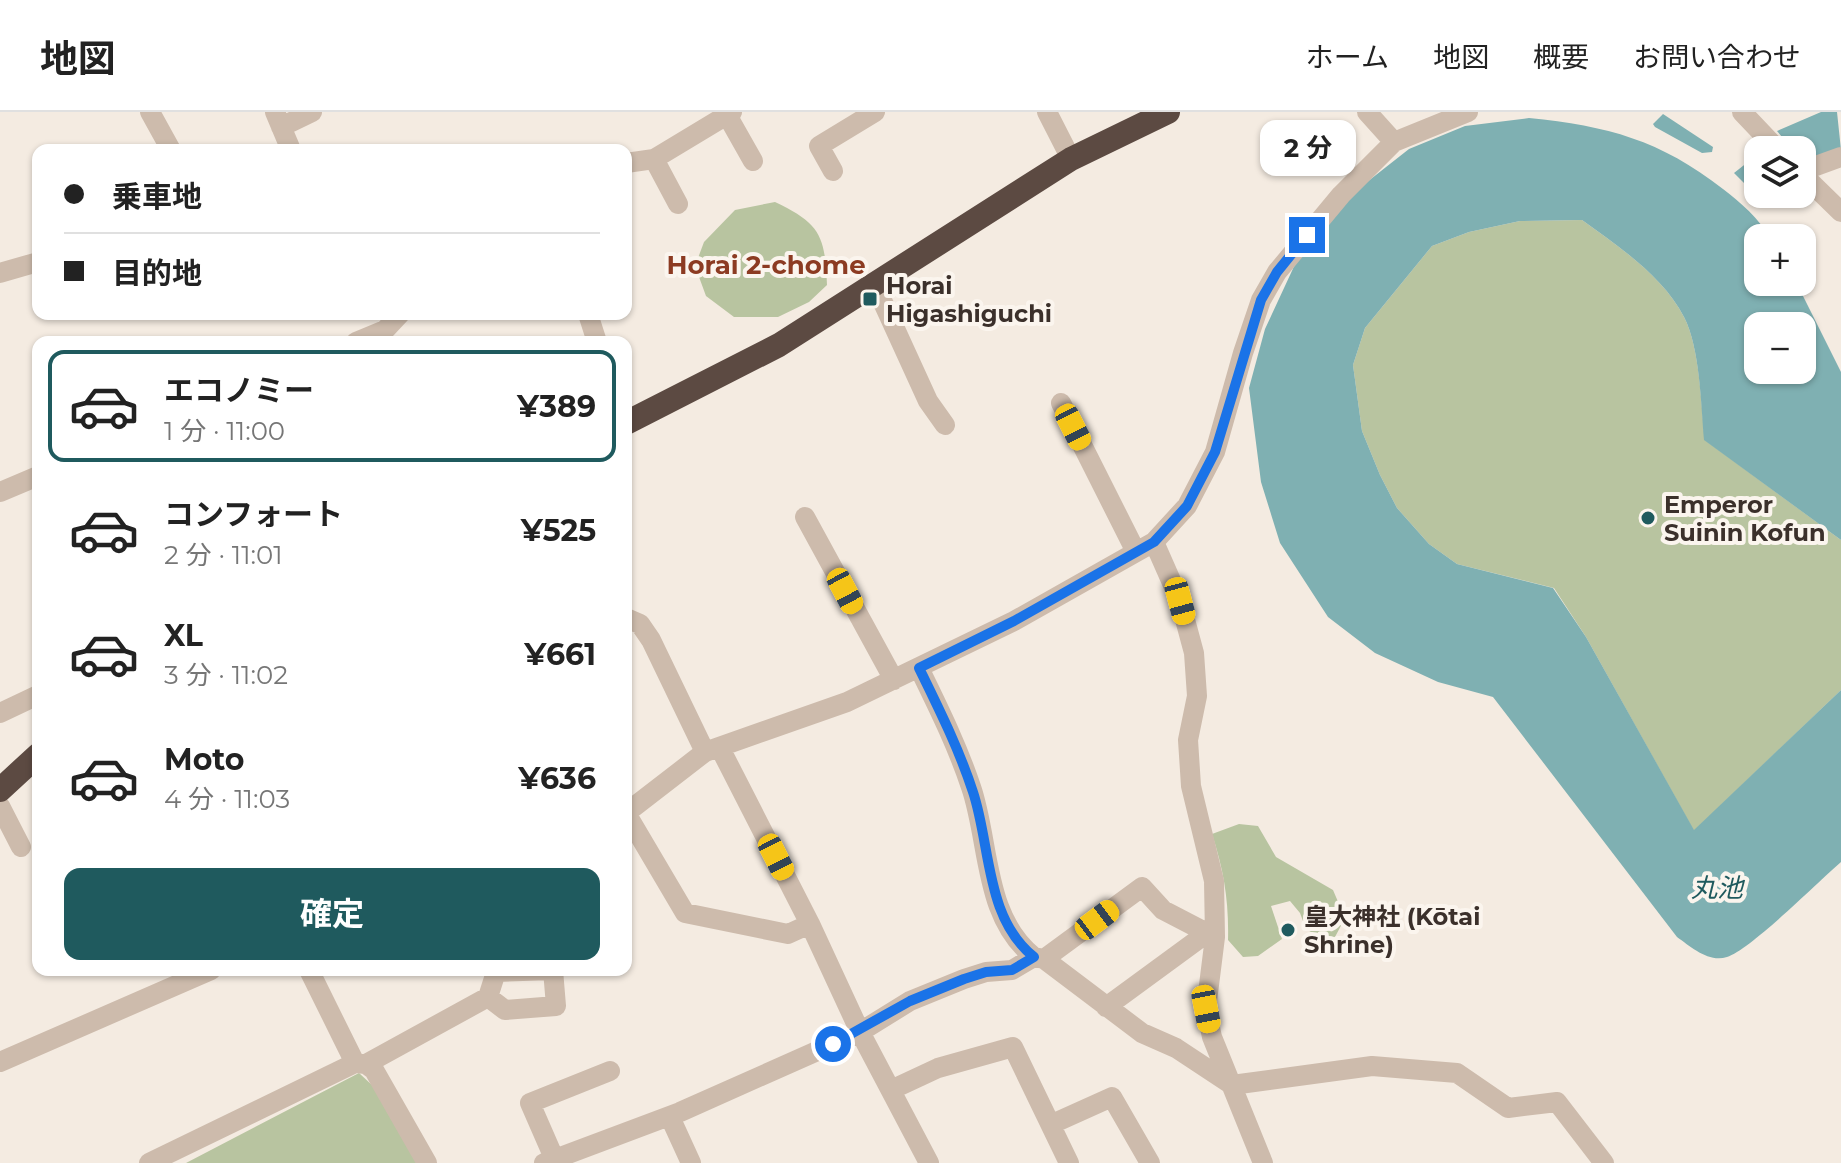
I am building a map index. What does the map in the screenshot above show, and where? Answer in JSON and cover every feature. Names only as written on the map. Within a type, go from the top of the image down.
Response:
[{"type":"highway","points":[[632,420],[779,345],[1071,159],[1168,112]]},
{"type":"highway","points":[[0,790],[32,761]]},
{"type":"street","points":[[150,112],[168,144]]},
{"type":"street","points":[[287,144],[278,120],[312,112]]},
{"type":"street","points":[[1047,112],[1071,159]]},
{"type":"street","points":[[1367,112],[1394,142]]},
{"type":"street","points":[[632,809],[713,750],[847,702],[894,680],[1014,621],[1145,547],[1187,506],[1215,452],[1261,300],[1277,272],[1341,195],[1394,142],[1468,112]]},
{"type":"street","points":[[1742,112],[1765,136]]},
{"type":"street","points":[[632,162],[654,159],[730,114],[753,161]]},
{"type":"street","points":[[833,171],[819,146],[866,114]]},
{"type":"street","points":[[1816,167],[1841,157]]},
{"type":"street","points":[[654,159],[678,204]]},
{"type":"street","points":[[1816,187],[1841,212]]},
{"type":"street","points":[[0,273],[32,264]]},
{"type":"street","points":[[875,285],[928,401],[945,425]]},
{"type":"street","points":[[1061,403],[1180,601],[1194,653],[1197,696],[1188,740],[1191,786],[1214,881],[1206,1009],[1212,1037],[1263,1163]]},
{"type":"street","points":[[0,492],[32,479]]},
{"type":"street","points":[[805,517],[894,680]]},
{"type":"street","points":[[632,621],[640,624],[651,640],[810,924],[860,1032],[893,1089],[929,1163]]},
{"type":"street","points":[[919,668],[971,787],[998,900],[1022,948],[1142,1033],[1176,1048],[1232,1085],[1372,1066],[1457,1073],[1508,1108],[1557,1102],[1604,1163]]},
{"type":"street","points":[[0,713],[32,698]]},
{"type":"street","points":[[0,806],[21,847]]},
{"type":"street","points":[[632,823],[685,913],[788,934],[810,924]]},
{"type":"street","points":[[610,1071],[530,1103],[549,1160],[670,1117],[860,1032],[910,1001],[975,975],[1012,970],[1039,958],[1142,887],[1163,910],[1211,935]]},
{"type":"street","points":[[1106,1007],[1211,935]]},
{"type":"street","points":[[0,1062],[197,976]]},
{"type":"street","points":[[312,976],[361,1064],[374,1070],[427,1163]]},
{"type":"street","points":[[149,1163],[361,1064],[488,997]]},
{"type":"street","points":[[893,1089],[938,1068],[1013,1047],[1069,1163]]},
{"type":"street","points":[[1052,1124],[1112,1097],[1150,1163]]},
{"type":"street","points":[[670,1117],[691,1163]]},
{"type":"green space","points":[[775,202],[802,217],[818,233],[827,285],[809,302],[778,317],[734,317],[706,296],[695,266],[704,242],[735,210]]},
{"type":"green space","points":[[1582,220],[1652,275],[1684,317],[1697,360],[1705,440],[1841,540],[1841,690],[1694,831],[1586,637],[1554,588],[1457,564],[1429,544],[1397,508],[1362,431],[1353,365],[1365,328],[1432,246],[1469,232],[1520,221]]},
{"type":"green space","points":[[1239,824],[1258,826],[1276,857],[1333,890],[1345,918],[1335,937],[1316,935],[1306,929],[1300,913],[1290,901],[1271,906],[1282,939],[1258,956],[1243,957],[1228,940],[1225,887],[1212,834]]},
{"type":"green space","points":[[359,1073],[373,1086],[417,1163],[186,1163]]},
{"type":"water","points":[[1821,112],[1837,112],[1841,150],[1816,157],[1816,136],[1781,136],[1777,131]]},
{"type":"water","points":[[1663,114],[1713,147],[1712,152],[1702,153],[1655,127],[1653,124]]},
{"type":"water","name":"丸池","points":[[1529,118],[1608,131],[1677,158],[1723,189],[1760,224],[1744,224],[1744,296],[1803,296],[1811,312],[1744,312],[1744,384],[1816,384],[1816,322],[1841,372],[1841,540],[1704,440],[1697,360],[1684,317],[1652,275],[1582,220],[1520,221],[1469,232],[1432,246],[1365,328],[1353,365],[1362,431],[1397,508],[1429,544],[1457,564],[1553,588],[1586,637],[1694,830],[1841,690],[1841,862],[1768,929],[1727,957],[1707,956],[1677,937],[1493,697],[1438,682],[1375,653],[1328,617],[1280,543],[1261,482],[1249,388],[1265,329],[1297,260],[1353,193],[1409,149],[1465,126]]},
{"type":"water","points":[[1744,165],[1744,183],[1734,173]]},
{"type":"place","name":"Horai Higashiguchi","points":[[870,299]]},
{"type":"place","name":"Emperor Suinin Kofun","points":[[1648,518]]},
{"type":"place","name":"皇大神社 (Kōtai Shrine)","points":[[1288,930]]},
{"type":"district","name":"Horai 2-chome","points":[[766,265]]},
{"type":"route","points":[[833,1044],[860,1032],[910,1001],[986,972],[1012,970],[1034,957],[1022,948],[998,900],[989,873],[977,806],[962,760],[919,668],[1014,621],[1154,542],[1187,506],[1215,452],[1261,300],[1277,272],[1307,235]]}]
